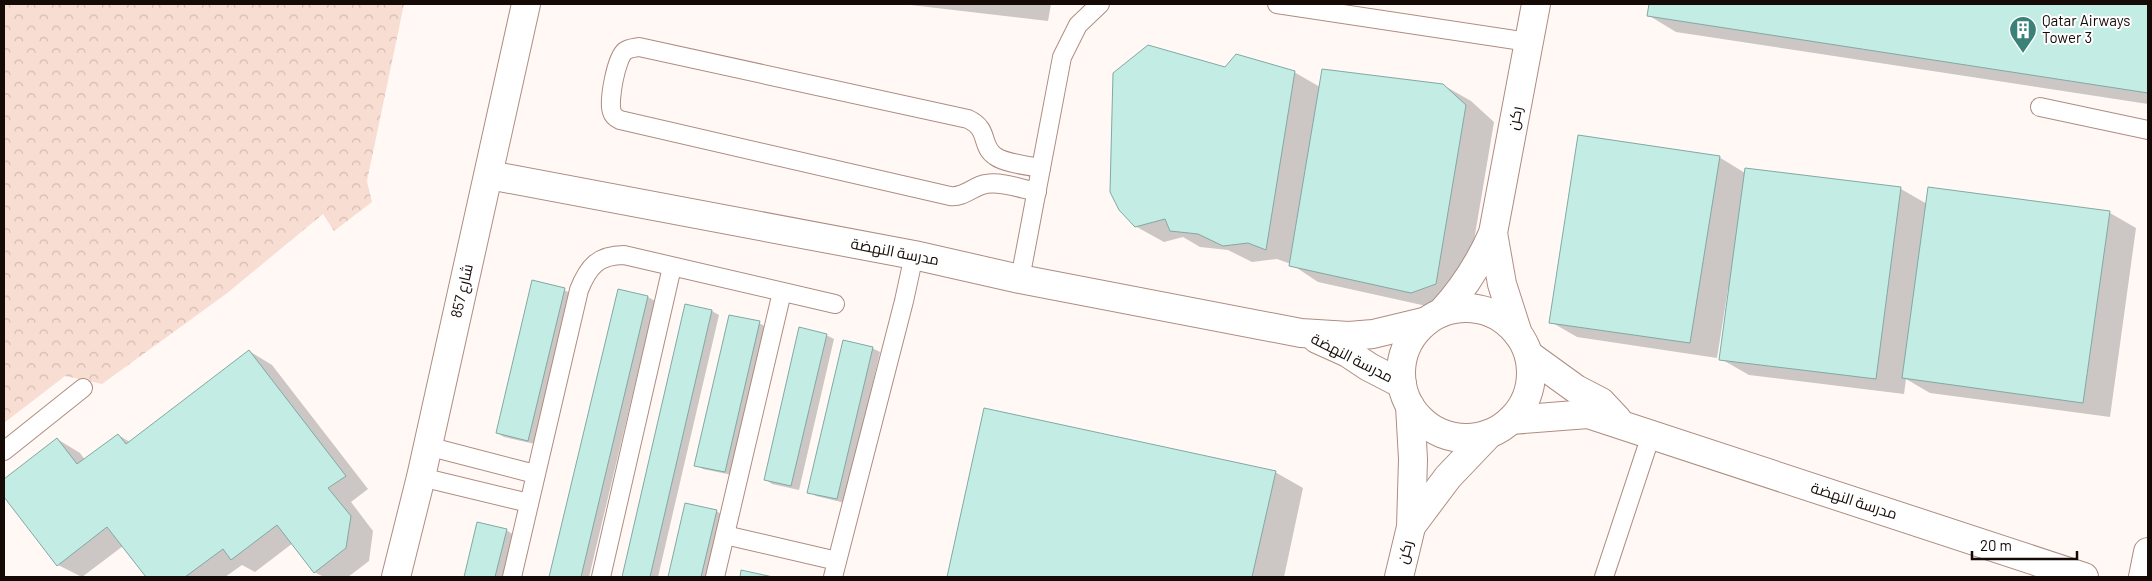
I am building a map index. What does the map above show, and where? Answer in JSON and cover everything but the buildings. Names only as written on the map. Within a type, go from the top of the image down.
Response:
[{"type":"street","name":"شارع 857","points":[[396,577],[421,477],[526,4]]},
{"type":"street","name":"ركن","points":[[1434,317],[1456,297],[1473,272],[1493,233],[1536,4]]},
{"type":"street","name":"مدرسة النهضة","points":[[488,175],[914,254],[1020,279],[1301,333],[1333,336],[1374,334],[1401,329],[1434,317]]},
{"type":"street","name":"ركن","points":[[1493,233],[1502,284],[1524,344]]},
{"type":"street","points":[[1463,308],[1484,310],[1503,319],[1524,344],[1531,379],[1525,401],[1500,427],[1472,438],[1453,437],[1436,431],[1421,421],[1406,395],[1402,361],[1410,339],[1434,317],[1463,308]]},
{"type":"street","name":"مدرسة النهضة","points":[[1301,333],[1325,342],[1406,395]]},
{"type":"street","name":"مدرسة النهضة","points":[[1524,344],[1576,389],[1601,402],[1623,425]]},
{"type":"street","name":"ركن","points":[[1399,577],[1411,527],[1413,459],[1406,395]]},
{"type":"street","name":"مدرسة النهضة","points":[[1500,427],[1588,414],[2084,577]]},
{"type":"street","name":"ركن","points":[[1411,527],[1429,500],[1448,477],[1500,427]]},
{"type":"street","points":[[2143,577],[2148,552]]},
{"type":"lane","points":[[1020,279],[1062,57],[1078,24],[1100,4]]},
{"type":"lane","points":[[1278,4],[1529,42]]},
{"type":"lane","points":[[1037,192],[989,183],[955,197],[620,120],[611,110],[610,102],[617,65],[625,51],[632,48],[640,48],[968,119],[981,128],[989,150],[995,157],[1041,168]]},
{"type":"lane","points":[[2040,107],[2148,130]]},
{"type":"lane","points":[[725,535],[835,569],[914,254]]},
{"type":"lane","points":[[512,577],[576,300],[584,276],[595,263],[612,256],[624,256],[835,304]]},
{"type":"lane","points":[[601,577],[672,267]]},
{"type":"lane","points":[[715,577],[782,292]]},
{"type":"lane","points":[[4,451],[82,388]]},
{"type":"lane","points":[[1604,577],[1651,435]]},
{"type":"lane","points":[[427,446],[536,474]]},
{"type":"lane","points":[[421,477],[529,503]]},
{"type":"green space","points":[[4,4],[404,4],[367,181],[372,202],[334,231],[323,214],[226,294],[102,384],[65,376],[4,423]]},
{"type":"place","name":"Qatar Airways Tower 3","points":[[2023,54]]}]
